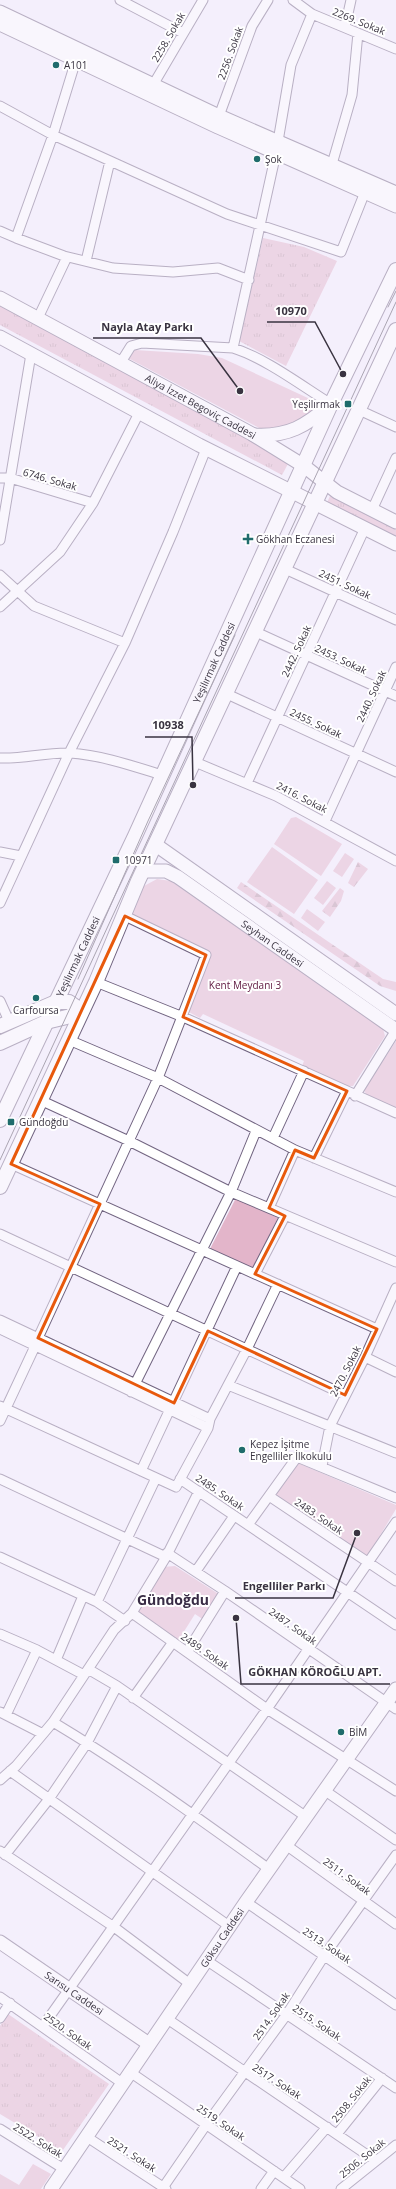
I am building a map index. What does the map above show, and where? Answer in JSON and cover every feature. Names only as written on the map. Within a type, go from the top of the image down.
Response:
[{"type":"main road","name":"Yeşilırmak Caddesi","points":[[0,1120],[162,775],[331,404],[396,270]]},
{"type":"main road","points":[[0,1187],[69,1040],[79,1014],[96,982],[143,871],[316,504],[358,410],[391,352],[396,330]]},
{"type":"main road","points":[[4,1023],[56,1002],[69,1002],[77,1006],[79,1014]]},
{"type":"main road","points":[[0,1043],[46,1022],[79,1014]]},
{"type":"street","points":[[120,0],[183,33]]},
{"type":"street","name":"2258. Sokak","points":[[153,85],[202,0]]},
{"type":"street","name":"2256. Sokak","points":[[219,116],[252,26],[268,0]]},
{"type":"street","name":"2269. Sokak","points":[[293,0],[312,14],[396,49]]},
{"type":"street","points":[[345,27],[352,0]]},
{"type":"street","points":[[0,12],[219,116],[277,147]]},
{"type":"street","points":[[233,348],[277,147],[291,65],[312,14]]},
{"type":"street","points":[[0,24],[76,60],[330,171],[396,193]]},
{"type":"street","points":[[330,171],[352,95],[358,33]]},
{"type":"street","points":[[16,238],[53,135],[76,60]]},
{"type":"street","points":[[0,106],[53,135],[227,214],[341,252],[365,192]]},
{"type":"street","points":[[86,261],[110,162]]},
{"type":"street","points":[[330,171],[365,192],[396,206]]},
{"type":"street","points":[[0,231],[67,257],[113,268],[172,272],[218,268],[249,280]]},
{"type":"street","points":[[38,318],[67,257]]},
{"type":"street","name":"Aliya İzzet Begoviç Caddesi","points":[[0,298],[252,434],[304,466],[325,484],[338,492],[396,522]]},
{"type":"street","points":[[0,337],[206,449],[396,544]]},
{"type":"street","points":[[121,362],[131,346],[142,343],[233,348],[280,372],[331,404],[311,422],[288,432],[273,436],[252,434]]},
{"type":"street","points":[[0,540],[31,354]]},
{"type":"street","points":[[358,410],[396,427]]},
{"type":"street","points":[[0,607],[60,552],[93,503],[139,413]]},
{"type":"street","points":[[0,903],[69,753],[125,643],[173,532],[206,449]]},
{"type":"street","points":[[372,510],[396,458]]},
{"type":"street","name":"6746. Sokak","points":[[0,478],[10,478],[93,503]]},
{"type":"street","name":"2442. Sokak","points":[[247,783],[365,528]]},
{"type":"street","name":"2451. Sokak","points":[[285,569],[396,620]]},
{"type":"street","points":[[0,575],[34,606],[125,643]]},
{"type":"street","name":"2453. Sokak","points":[[256,632],[396,696]]},
{"type":"street","name":"2440. Sokak","points":[[325,821],[396,667]]},
{"type":"street","name":"2455. Sokak","points":[[227,694],[396,772]]},
{"type":"street","points":[[0,758],[16,759],[69,753],[123,763],[162,775]]},
{"type":"street","name":"2416. Sokak","points":[[195,762],[247,783],[325,821],[396,861]]},
{"type":"street","name":"Seyhan Caddesi","points":[[156,846],[396,1014]]},
{"type":"street","points":[[0,852],[21,856]]},
{"type":"street","name":"Seyhan Caddesi","points":[[143,871],[166,871],[178,877],[396,1030]]},
{"type":"street","points":[[0,1421],[3,1408],[37,1341],[158,1078],[206,955],[125,916]]},
{"type":"street","points":[[96,982],[183,1017],[396,1113]]},
{"type":"street","points":[[0,1001],[4,1023]]},
{"type":"street","points":[[314,1158],[351,1094],[396,1030]]},
{"type":"street","points":[[69,1040],[158,1078],[256,1131],[295,1150],[396,1192]]},
{"type":"street","points":[[273,1138],[304,1071]]},
{"type":"street","points":[[40,1100],[129,1141],[231,1192],[396,1262]]},
{"type":"street","points":[[133,1388],[231,1192],[256,1131]]},
{"type":"street","points":[[269,1208],[295,1150]]},
{"type":"street","points":[[11,1164],[376,1329]]},
{"type":"street","points":[[255,1274],[285,1216]]},
{"type":"street","points":[[0,1234],[345,1395]]},
{"type":"street","points":[[141,1471],[208,1331],[237,1266]]},
{"type":"street","points":[[180,1479],[247,1349],[278,1284]]},
{"type":"street","name":"2470. Sokak","points":[[322,1466],[330,1426],[365,1358],[376,1329],[394,1298],[396,1288]]},
{"type":"street","points":[[0,1320],[37,1341],[209,1424]]},
{"type":"street","points":[[0,1329],[37,1341]]},
{"type":"street","points":[[365,1358],[396,1372]]},
{"type":"street","points":[[228,1385],[396,1453]]},
{"type":"street","name":"2485. Sokak","points":[[3,1408],[176,1487],[180,1479],[396,1625]]},
{"type":"street","points":[[248,1525],[297,1457],[322,1466],[396,1498]]},
{"type":"street","points":[[97,1602],[126,1538],[156,1478]]},
{"type":"street","name":"2487. Sokak","points":[[0,1479],[166,1555],[196,1571],[391,1706]]},
{"type":"street","points":[[0,1780],[10,1772],[53,1722],[114,1630],[132,1613],[166,1555],[199,1491]]},
{"type":"street","name":"2483. Sokak","points":[[269,1496],[396,1581]]},
{"type":"street","points":[[196,1571],[234,1516]]},
{"type":"street","points":[[44,2026],[228,1763],[268,1709],[307,1649],[396,1522]]},
{"type":"street","points":[[0,1557],[97,1602],[125,1621]]},
{"type":"street","points":[[187,1652],[225,1591]]},
{"type":"street","points":[[56,1660],[83,1596]]},
{"type":"street","name":"2489. Sokak","points":[[132,1613],[268,1709],[396,1792]]},
{"type":"street","points":[[0,1634],[117,1686],[305,1816]]},
{"type":"street","points":[[134,1698],[173,1642]]},
{"type":"street","points":[[37,1650],[3,1713],[43,1734]]},
{"type":"street","points":[[117,1686],[87,1743],[49,1799],[2,1853],[114,1927],[190,1984]]},
{"type":"street","name":"Göksu Caddesi","points":[[51,2189],[305,1816],[345,1760],[391,1706],[396,1689]]},
{"type":"street","points":[[53,1722],[87,1743],[192,1814],[269,1869]]},
{"type":"street","points":[[10,1772],[229,1926]]},
{"type":"street","points":[[324,1790],[396,1840]]},
{"type":"street","name":"2511. Sokak","points":[[286,1845],[396,1924]]},
{"type":"street","name":"2514. Sokak","points":[[164,2188],[206,2125],[245,2073],[324,1956],[364,1902],[396,1855]]},
{"type":"street","name":"2513. Sokak","points":[[246,1902],[396,2005]]},
{"type":"street","name":"Sarısu Caddesi","points":[[0,1942],[149,2044]]},
{"type":"street","name":"2515. Sokak","points":[[206,1960],[396,2088]]},
{"type":"street","name":"2520. Sokak","points":[[0,1997],[44,2026],[122,2083]]},
{"type":"street","points":[[0,2018],[10,2003]]},
{"type":"street","name":"2517. Sokak","points":[[166,2018],[376,2161]]},
{"type":"street","name":"2519. Sokak","points":[[130,2072],[300,2189]]},
{"type":"street","name":"2508. Sokak","points":[[337,2134],[382,2078]]},
{"type":"street","name":"2508. Sokak","points":[[284,2178],[327,2127]]},
{"type":"street","name":"2522. Sokak","points":[[0,2129],[64,2169]]},
{"type":"street","name":"2521. Sokak","points":[[87,2137],[164,2188]]},
{"type":"street","name":"2506. Sokak","points":[[342,2189],[396,2145]]},
{"type":"street","points":[[261,2189],[274,2171]]},
{"type":"highlighted area","points":[[125,916],[206,955],[183,1017],[347,1091],[314,1158],[295,1150],[269,1208],[285,1216],[255,1274],[377,1329],[345,1395],[208,1331],[174,1403],[38,1338],[100,1204],[11,1164]]},
{"type":"green space","points":[[263,238],[304,247],[337,261],[286,366],[239,341]]},
{"type":"green space","points":[[0,304],[289,462],[282,475],[0,325]]},
{"type":"green space","points":[[135,350],[198,354],[222,358],[310,399],[317,408],[294,424],[265,431],[128,358]]},
{"type":"green space","points":[[330,496],[396,530],[396,539],[326,505]]},
{"type":"green space","points":[[296,817],[342,844],[321,876],[274,844],[291,818]]},
{"type":"green space","points":[[272,847],[318,880],[294,914],[247,882]]},
{"type":"green space","points":[[345,853],[354,859],[342,877],[333,871]]},
{"type":"green space","points":[[358,862],[368,869],[354,887],[348,883]]},
{"type":"green space","name":"Kent Meydanı 3","points":[[157,879],[171,881],[383,1029],[385,1036],[353,1086],[348,1086],[302,1066],[304,1061],[203,1014],[200,1018],[187,1011],[210,958],[208,953],[131,916],[144,886]]},
{"type":"green space","points":[[327,881],[336,888],[323,905],[314,898]]},
{"type":"green space","points":[[241,882],[383,979],[396,982],[396,991],[380,986],[237,888]]},
{"type":"green space","points":[[340,888],[344,891],[341,901],[330,917],[322,911]]},
{"type":"green space","points":[[307,909],[325,922],[318,931],[301,918]]},
{"type":"green space","points":[[396,1041],[396,1109],[366,1094],[364,1090]]},
{"type":"green space","points":[[236,1198],[278,1218],[253,1269],[210,1249]]},
{"type":"green space","points":[[298,1463],[396,1505],[396,1509],[367,1557],[275,1494]]},
{"type":"green space","points":[[175,1566],[220,1595],[204,1620],[195,1614],[178,1641],[137,1612],[163,1567]]},
{"type":"green space","points":[[8,2014],[109,2084],[63,2150],[55,2147],[0,2114],[0,2026]]},
{"type":"green space","points":[[33,2164],[51,2174],[41,2189],[0,2189],[0,2174],[19,2185]]},
{"type":"tram line","points":[[388,307],[396,291]]},
{"type":"tram line","points":[[0,1160],[396,302]]},
{"type":"tram line","points":[[78,979],[148,821],[235,635]]},
{"type":"place","name":"A101","points":[[56,65]]},
{"type":"place","name":"Şok","points":[[257,159]]},
{"type":"place","name":"10970","points":[[343,374]]},
{"type":"place","name":"Nayla Atay Parkı","points":[[240,391]]},
{"type":"place","name":"Yeşilırmak","points":[[348,404]]},
{"type":"place","name":"Gökhan Eczanesi","points":[[248,539]]},
{"type":"place","name":"10938","points":[[193,785]]},
{"type":"place","name":"10971","points":[[116,860]]},
{"type":"place","name":"Carfoursa","points":[[36,998]]},
{"type":"place","name":"Gündoğdu","points":[[11,1122]]},
{"type":"place","name":"Kepez İşitme Engelliler İlkokulu","points":[[242,1450]]},
{"type":"place","name":"Engelliler Parkı","points":[[357,1533]]},
{"type":"place","name":"GÖKHAN KÖROĞLU APT.","points":[[236,1618]]},
{"type":"place","name":"BİM","points":[[341,1732]]},
{"type":"district","name":"Gündoğdu","points":[[173,1599]]}]
